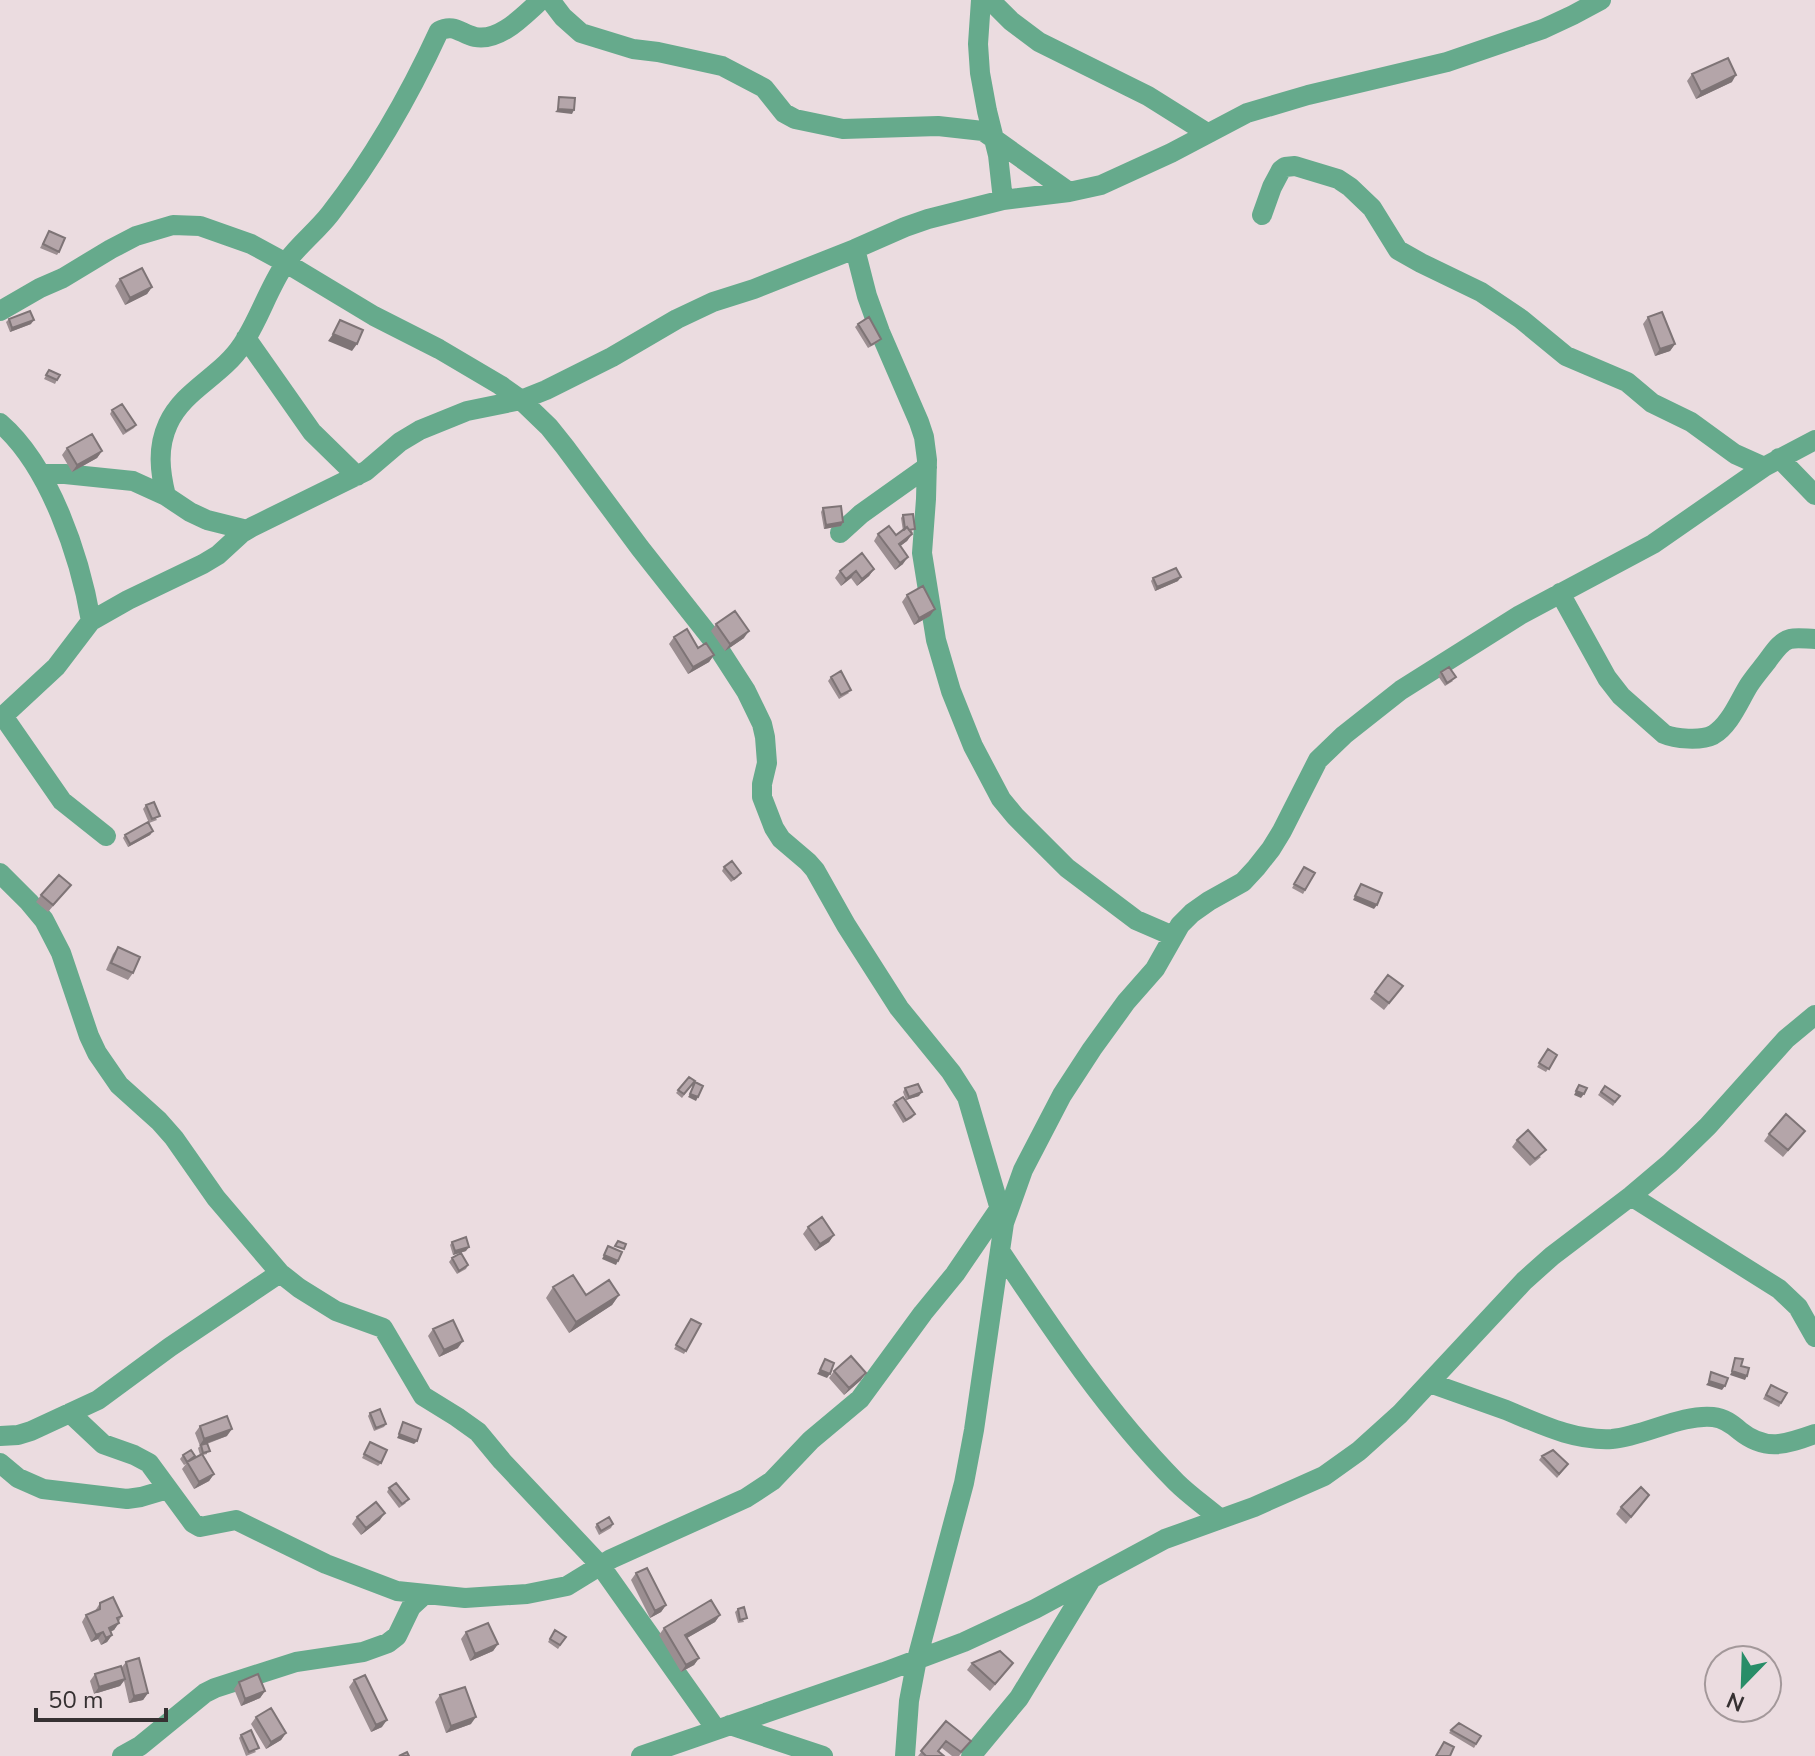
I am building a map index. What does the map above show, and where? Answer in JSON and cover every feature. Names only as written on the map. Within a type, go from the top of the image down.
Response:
[{"type":"street","points":[[166,496],[160,459],[168,422],[187,396],[230,361],[246,338],[286,263],[345,194],[401,106],[439,31],[454,28],[477,38],[497,35],[541,0]]},
{"type":"street","points":[[550,0],[581,33],[633,49],[722,66],[760,85],[784,113],[808,123],[843,129],[938,126],[983,131],[1069,192]]},
{"type":"street","points":[[981,0],[978,44],[1003,200]]},
{"type":"street","points":[[990,0],[1039,42],[1148,96],[1207,133]]},
{"type":"street","points":[[106,836],[62,801],[1,718],[56,667],[91,621],[203,564],[247,530],[366,471],[400,442],[420,430],[467,411],[521,400],[574,378],[713,302],[754,289],[928,219],[1003,200],[1101,185],[1171,153],[1233,119],[1273,105],[1447,62],[1543,29],[1601,0]]},
{"type":"street","points":[[1262,215],[1272,187],[1285,167],[1295,166],[1338,179],[1372,208],[1398,250],[1481,292],[1521,319],[1566,356],[1627,382],[1652,403],[1691,422],[1735,454],[1771,462],[1815,495]]},
{"type":"street","points":[[0,311],[136,236],[173,225],[200,226],[251,244],[374,316],[439,349],[521,400],[565,447],[715,643],[746,691],[765,737],[767,763],[762,797],[774,828],[781,839],[815,870],[891,997],[967,1097],[1002,1216],[1000,1251],[974,1430],[964,1483],[917,1659],[909,1701],[905,1756]]},
{"type":"street","points":[[855,249],[867,296],[919,422],[925,445],[927,467],[922,553],[936,640],[951,691],[973,746],[1001,799],[1067,868],[1136,920],[1173,936]]},
{"type":"street","points":[[246,338],[312,432],[357,476]]},
{"type":"street","points":[[0,423],[14,435],[41,474],[78,561],[91,621]]},
{"type":"street","points":[[70,1413],[106,1446],[149,1463],[193,1523],[200,1527],[236,1520],[326,1564],[397,1591],[424,1595],[465,1598],[527,1594],[567,1586],[600,1565],[746,1498],[772,1481],[811,1440],[864,1394],[923,1313],[1002,1216],[1062,1095],[1092,1049],[1155,969],[1173,936],[1192,913],[1250,876],[1282,831],[1318,760],[1401,690],[1520,615],[1653,544],[1771,462],[1815,440]]},
{"type":"street","points":[[840,533],[861,514],[927,467]]},
{"type":"street","points":[[41,474],[123,479],[143,484],[207,520],[247,530]]},
{"type":"street","points":[[1560,593],[1607,678],[1621,696],[1664,734],[1680,739],[1708,737],[1727,722],[1751,683],[1785,641],[1793,638],[1815,639]]},
{"type":"street","points":[[0,873],[29,902],[48,927],[61,953],[89,1036],[114,1078],[174,1138],[216,1198],[280,1273],[336,1311],[383,1327],[423,1396],[478,1432],[600,1565],[723,1727],[823,1756]]},
{"type":"street","points":[[641,1756],[964,1642],[1035,1609],[1165,1539],[1284,1495],[1324,1476],[1359,1451],[1400,1414],[1524,1281],[1670,1163],[1708,1126],[1786,1039],[1815,1015]]},
{"type":"street","points":[[1631,1196],[1779,1289],[1798,1307],[1815,1337]]},
{"type":"street","points":[[1000,1251],[1052,1329],[1117,1416],[1179,1485],[1219,1518]]},
{"type":"street","points":[[0,1436],[31,1431],[110,1393],[170,1347],[280,1273]]},
{"type":"street","points":[[1430,1383],[1535,1423],[1590,1439],[1615,1438],[1698,1417],[1716,1417],[1730,1422],[1758,1442],[1785,1444],[1815,1434]]},
{"type":"street","points":[[0,1463],[18,1478],[43,1489],[127,1499],[168,1489]]},
{"type":"street","points":[[971,1756],[1019,1698],[1094,1576]]},
{"type":"street","points":[[122,1756],[140,1746],[215,1688],[296,1662],[363,1652],[388,1643],[398,1635],[412,1606],[424,1595]]},
{"type":"building","points":[[1728,58],[1736,75],[1701,92],[1692,74]]},
{"type":"building","points":[[559,97],[575,98],[574,110],[558,109]]},
{"type":"building","points":[[49,231],[65,238],[59,252],[43,244]]},
{"type":"building","points":[[142,268],[152,287],[130,298],[120,279]]},
{"type":"building","points":[[30,311],[34,320],[12,328],[9,319]]},
{"type":"building","points":[[1662,312],[1675,344],[1660,349],[1648,317]]},
{"type":"building","points":[[869,317],[881,339],[871,345],[858,324]]},
{"type":"building","points":[[340,320],[363,330],[357,344],[333,334]]},
{"type":"building","points":[[49,370],[60,375],[57,380],[46,375]]},
{"type":"building","points":[[122,404],[136,425],[126,431],[112,410]]},
{"type":"building","points":[[92,434],[102,451],[77,465],[67,448]]},
{"type":"building","points":[[841,506],[843,522],[826,525],[823,508]]},
{"type":"building","points":[[913,514],[915,529],[905,529],[903,515]]},
{"type":"building","points":[[889,526],[896,535],[907,527],[912,534],[899,544],[908,557],[900,563],[878,534]]},
{"type":"building","points":[[862,553],[874,569],[862,579],[856,571],[846,579],[840,571]]},
{"type":"building","points":[[1176,568],[1181,577],[1157,587],[1153,578]]},
{"type":"building","points":[[923,586],[935,609],[919,618],[907,595]]},
{"type":"building","points":[[735,611],[749,631],[730,644],[716,624]]},
{"type":"building","points":[[687,629],[698,648],[706,643],[714,655],[693,667],[674,637]]},
{"type":"building","points":[[1449,667],[1456,677],[1447,683],[1441,672]]},
{"type":"building","points":[[841,671],[851,690],[841,695],[831,677]]},
{"type":"building","points":[[154,802],[160,816],[152,819],[146,805]]},
{"type":"building","points":[[148,822],[153,831],[130,844],[125,835]]},
{"type":"building","points":[[732,861],[741,873],[734,879],[724,867]]},
{"type":"building","points":[[1304,867],[1315,873],[1305,890],[1294,884]]},
{"type":"building","points":[[59,875],[71,885],[53,905],[41,895]]},
{"type":"building","points":[[1361,884],[1382,893],[1377,905],[1355,896]]},
{"type":"building","points":[[118,947],[140,957],[133,973],[111,963]]},
{"type":"building","points":[[1388,975],[1403,986],[1389,1003],[1375,992]]},
{"type":"building","points":[[1548,1049],[1557,1055],[1549,1069],[1539,1063]]},
{"type":"building","points":[[689,1077],[695,1081],[684,1094],[678,1090]]},
{"type":"building","points":[[695,1082],[703,1086],[698,1097],[690,1094]]},
{"type":"building","points":[[918,1084],[922,1092],[909,1097],[905,1088]]},
{"type":"building","points":[[1579,1085],[1587,1088],[1584,1094],[1576,1091]]},
{"type":"building","points":[[1605,1086],[1620,1096],[1615,1102],[1601,1092]]},
{"type":"building","points":[[903,1097],[915,1114],[906,1120],[895,1102]]},
{"type":"building","points":[[1786,1114],[1805,1131],[1788,1150],[1769,1134]]},
{"type":"building","points":[[1528,1130],[1546,1150],[1535,1159],[1517,1140]]},
{"type":"building","points":[[822,1217],[834,1235],[820,1244],[808,1227]]},
{"type":"building","points":[[466,1237],[469,1247],[455,1251],[452,1242]]},
{"type":"building","points":[[618,1241],[626,1244],[624,1249],[615,1246]]},
{"type":"building","points":[[608,1246],[622,1252],[618,1261],[604,1255]]},
{"type":"building","points":[[461,1253],[468,1265],[459,1271],[452,1258]]},
{"type":"building","points":[[573,1275],[586,1295],[609,1280],[619,1295],[576,1322],[553,1287]]},
{"type":"building","points":[[691,1319],[701,1324],[686,1351],[676,1345]]},
{"type":"building","points":[[453,1320],[463,1341],[444,1350],[433,1329]]},
{"type":"building","points":[[851,1356],[866,1373],[849,1388],[834,1371]]},
{"type":"building","points":[[1735,1358],[1743,1359],[1741,1366],[1749,1368],[1747,1376],[1732,1371]]},
{"type":"building","points":[[825,1359],[834,1363],[830,1374],[820,1370]]},
{"type":"building","points":[[1711,1372],[1728,1378],[1725,1386],[1709,1381]]},
{"type":"building","points":[[1771,1385],[1787,1393],[1781,1403],[1766,1395]]},
{"type":"building","points":[[380,1409],[386,1424],[376,1428],[370,1413]]},
{"type":"building","points":[[227,1416],[232,1429],[204,1439],[200,1426]]},
{"type":"building","points":[[403,1422],[421,1429],[417,1441],[399,1434]]},
{"type":"building","points":[[370,1442],[387,1450],[381,1463],[364,1454]]},
{"type":"building","points":[[207,1443],[210,1451],[203,1453],[201,1445]]},
{"type":"building","points":[[191,1450],[195,1456],[187,1462],[183,1455]]},
{"type":"building","points":[[1553,1450],[1568,1464],[1559,1474],[1542,1456]]},
{"type":"building","points":[[202,1454],[214,1474],[199,1482],[187,1462]]},
{"type":"building","points":[[396,1483],[409,1499],[402,1504],[389,1488]]},
{"type":"building","points":[[1641,1487],[1649,1495],[1631,1517],[1621,1507]]},
{"type":"building","points":[[376,1502],[385,1513],[366,1528],[357,1517]]},
{"type":"building","points":[[609,1517],[613,1524],[601,1531],[597,1524]]},
{"type":"building","points":[[647,1568],[666,1605],[655,1611],[636,1573]]},
{"type":"building","points":[[113,1597],[122,1616],[117,1618],[119,1623],[109,1628],[112,1635],[106,1638],[103,1632],[96,1635],[86,1615],[100,1609],[100,1603]]},
{"type":"building","points":[[711,1600],[720,1615],[685,1635],[699,1658],[686,1665],[664,1628]]},
{"type":"building","points":[[744,1607],[747,1618],[740,1620],[738,1609]]},
{"type":"building","points":[[488,1623],[498,1644],[475,1654],[466,1632]]},
{"type":"building","points":[[555,1630],[566,1637],[560,1645],[550,1639]]},
{"type":"building","points":[[1000,1651],[1013,1663],[995,1684],[972,1663]]},
{"type":"building","points":[[139,1658],[148,1693],[134,1696],[126,1662]]},
{"type":"building","points":[[121,1666],[125,1679],[99,1687],[95,1674]]},
{"type":"building","points":[[258,1674],[265,1691],[245,1699],[239,1682]]},
{"type":"building","points":[[365,1675],[387,1720],[376,1725],[354,1680]]},
{"type":"building","points":[[465,1687],[476,1717],[451,1726],[440,1695]]},
{"type":"building","points":[[271,1708],[286,1733],[271,1742],[256,1717]]},
{"type":"building","points":[[946,1721],[971,1741],[961,1752],[946,1741],[938,1751],[944,1756],[926,1756],[921,1751]]},
{"type":"building","points":[[1459,1723],[1481,1736],[1476,1744],[1451,1730]]},
{"type":"building","points":[[251,1730],[259,1748],[249,1752],[241,1735]]},
{"type":"building","points":[[1444,1742],[1454,1747],[1450,1756],[1436,1756]]}]
